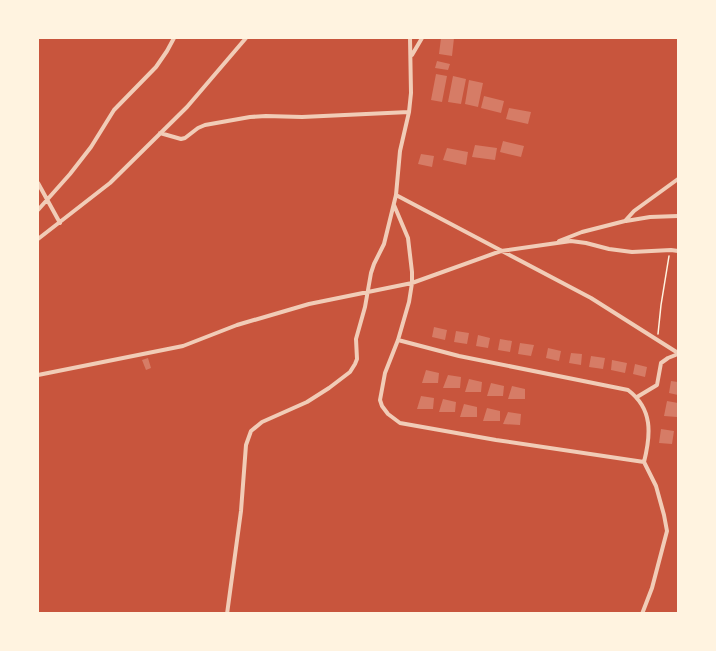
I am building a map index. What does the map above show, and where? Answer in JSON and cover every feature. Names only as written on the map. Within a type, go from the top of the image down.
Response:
[{"type":"street","points":[[38,210],[91,147],[114,110],[156,67],[174,38]]},
{"type":"street","points":[[38,239],[110,183],[187,107],[246,38]]},
{"type":"street","points":[[227,614],[248,437],[255,427],[307,402],[329,388],[350,372],[357,359],[356,339],[371,273],[384,244],[396,195],[400,151],[409,112],[410,38]]},
{"type":"street","points":[[411,56],[422,38]]},
{"type":"street","points":[[160,133],[181,139],[205,125],[250,117],[409,112]]},
{"type":"street","points":[[625,221],[634,211],[678,179]]},
{"type":"street","points":[[38,183],[60,223]]},
{"type":"street","points":[[396,195],[591,298],[678,354]]},
{"type":"street","points":[[394,204],[408,238],[412,283],[398,340],[385,373],[380,400],[388,414],[400,423],[644,462]]},
{"type":"street","points":[[550,245],[582,232],[625,221],[678,216]]},
{"type":"street","points":[[38,375],[183,346],[237,324],[309,304],[412,283],[501,251],[571,241],[632,252],[678,251]]},
{"type":"street","points":[[398,340],[459,356],[628,390],[637,398],[649,420],[650,440],[644,462],[656,486],[667,531],[652,588],[642,614]]},
{"type":"street","points":[[637,398],[657,385],[661,363],[678,354]]},
{"type":"path","points":[[658,341],[661,305],[671,250]]},
{"type":"building","points":[[441,38],[454,38],[452,56],[439,54]]},
{"type":"building","points":[[437,61],[450,64],[448,70],[435,68]]},
{"type":"building","points":[[436,74],[447,76],[442,102],[431,100]]},
{"type":"building","points":[[453,76],[466,79],[461,104],[448,102]]},
{"type":"building","points":[[469,80],[483,83],[478,107],[465,104]]},
{"type":"building","points":[[484,96],[504,101],[501,113],[481,108]]},
{"type":"building","points":[[509,108],[531,112],[528,124],[506,119]]},
{"type":"building","points":[[503,141],[524,146],[521,157],[500,152]]},
{"type":"building","points":[[475,145],[497,148],[495,160],[472,157]]},
{"type":"building","points":[[447,148],[468,152],[466,165],[443,160]]},
{"type":"building","points":[[421,154],[434,156],[432,167],[418,164]]},
{"type":"building","points":[[434,327],[447,330],[445,340],[432,337]]},
{"type":"building","points":[[456,331],[469,333],[467,344],[454,342]]},
{"type":"building","points":[[478,335],[490,338],[488,348],[476,346]]},
{"type":"building","points":[[500,339],[512,341],[510,352],[498,350]]},
{"type":"building","points":[[520,343],[534,345],[531,356],[518,354]]},
{"type":"building","points":[[548,348],[561,351],[559,361],[546,358]]},
{"type":"building","points":[[571,353],[582,354],[581,365],[569,363]]},
{"type":"building","points":[[591,356],[605,358],[603,369],[589,367]]},
{"type":"building","points":[[148,358],[151,368],[146,370],[142,360]]},
{"type":"building","points":[[612,360],[627,363],[625,373],[611,370]]},
{"type":"building","points":[[635,364],[647,367],[645,377],[633,374]]},
{"type":"building","points":[[426,370],[439,373],[438,383],[422,383]]},
{"type":"building","points":[[448,375],[461,377],[460,388],[443,388]]},
{"type":"building","points":[[469,379],[482,382],[481,392],[465,392]]},
{"type":"building","points":[[671,381],[678,382],[678,395],[669,393]]},
{"type":"building","points":[[491,383],[504,386],[503,396],[487,396]]},
{"type":"building","points":[[512,386],[525,389],[525,399],[508,399]]},
{"type":"building","points":[[421,396],[434,398],[433,409],[417,409]]},
{"type":"building","points":[[443,399],[456,402],[455,412],[439,412]]},
{"type":"building","points":[[667,401],[678,403],[677,417],[664,416]]},
{"type":"building","points":[[464,404],[477,407],[477,417],[460,417]]},
{"type":"building","points":[[487,408],[500,411],[500,421],[483,421]]},
{"type":"building","points":[[508,412],[521,414],[520,425],[503,424]]},
{"type":"building","points":[[661,429],[674,431],[672,444],[659,443]]}]
